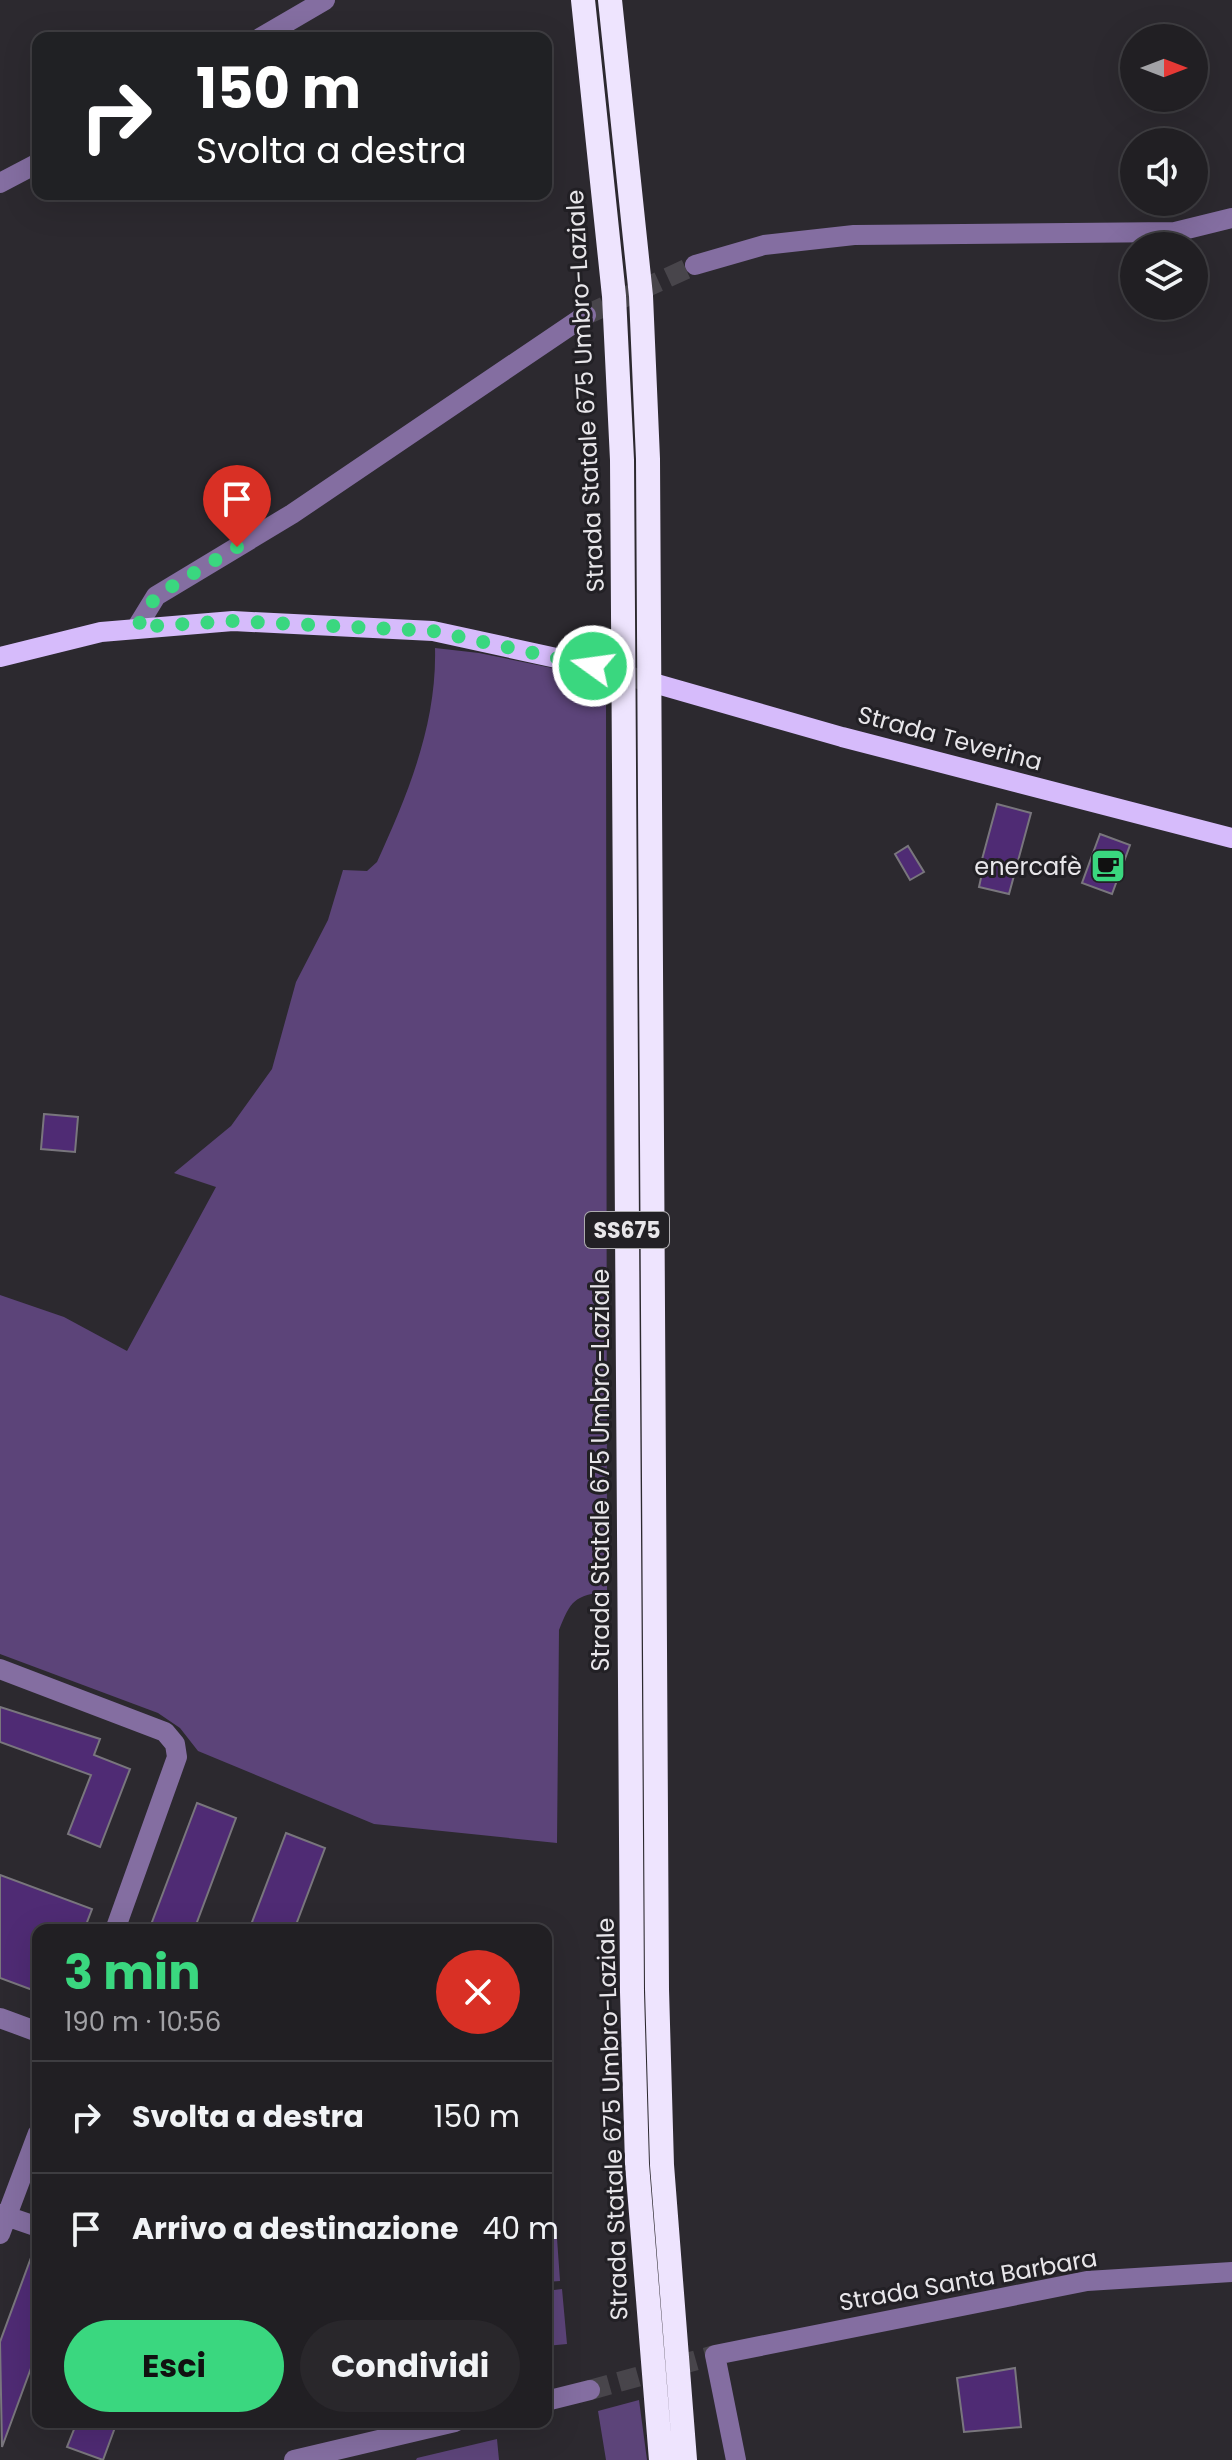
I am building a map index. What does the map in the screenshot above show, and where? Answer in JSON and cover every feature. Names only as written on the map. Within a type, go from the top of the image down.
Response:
[{"type":"highway","name":"Strada Statale 675 Umbro-Laziale","points":[[583,0],[614,296],[622,460],[632,1992],[637,2164],[661,2460]]},
{"type":"highway","name":"Strada Statale 675 Umbro-Laziale","points":[[610,0],[641,296],[648,459],[657,1989],[662,2165],[685,2460]]},
{"type":"main road","points":[[0,657],[137,627],[233,621],[433,631],[593,666]]},
{"type":"main road","name":"Strada Teverina","points":[[657,684],[842,737],[1232,838]]},
{"type":"street","points":[[270,32],[325,0]]},
{"type":"street","points":[[0,183],[32,166]]},
{"type":"street","points":[[695,265],[764,245],[854,235],[1175,232],[1232,218]]},
{"type":"street","points":[[137,627],[156,596],[292,514],[586,315]]},
{"type":"street","points":[[0,1669],[165,1732],[175,1744],[177,1757],[117,1924]]},
{"type":"street","points":[[0,2018],[32,2030]]},
{"type":"street","points":[[32,2148],[2,2222],[32,2226]]},
{"type":"street","name":"Strada Santa Barbara","points":[[736,2460],[715,2355],[1087,2281],[1232,2272]]},
{"type":"street","points":[[552,2400],[590,2390]]},
{"type":"street","points":[[294,2460],[430,2428]]},
{"type":"shaded area","points":[[435,648],[479,653],[606,679],[607,1591],[575,1601],[559,1630],[557,1843],[374,1824],[198,1751],[180,1728],[158,1713],[0,1654],[0,1295],[64,1317],[127,1351],[216,1187],[174,1173],[231,1126],[272,1069],[296,982],[328,920],[343,870],[367,871],[377,862],[410,784],[426,731]]},
{"type":"shaded area","points":[[552,2224],[556,2224],[560,2281],[552,2282]]},
{"type":"shaded area","points":[[562,2289],[567,2344],[552,2345],[552,2290]]},
{"type":"shaded area","points":[[639,2400],[647,2460],[606,2460],[598,2411]]},
{"type":"shaded area","points":[[497,2439],[499,2460],[416,2460],[417,2458]]},
{"type":"building","points":[[997,804],[1031,813],[1009,894],[979,887],[984,864],[981,863]]},
{"type":"building","points":[[1100,834],[1130,845],[1112,894],[1082,883]]},
{"type":"building","points":[[908,846],[924,872],[910,880],[895,854]]},
{"type":"building","points":[[44,1114],[78,1117],[75,1152],[41,1149]]},
{"type":"building","points":[[0,1707],[100,1739],[94,1755],[130,1769],[100,1847],[68,1834],[91,1775],[0,1742]]},
{"type":"building","points":[[197,1803],[236,1818],[196,1924],[151,1924]]},
{"type":"building","points":[[286,1833],[325,1848],[296,1924],[251,1924]]},
{"type":"building","points":[[0,1875],[92,1909],[86,1924],[32,1924],[32,1990],[0,1978]]},
{"type":"building","points":[[32,2255],[32,2365],[2,2447],[0,2342]]},
{"type":"building","points":[[1015,2368],[1021,2427],[964,2432],[957,2378]]},
{"type":"building","points":[[75,2428],[115,2428],[103,2460],[67,2447]]},
{"type":"tunnel","points":[[586,315],[695,265]]},
{"type":"tunnel","points":[[593,666],[657,684]]},
{"type":"tunnel","points":[[590,2390],[715,2355]]},
{"type":"place","name":"enercafè","points":[[1108,866]]},
{"type":"route","points":[[237,547],[156,596],[137,627],[233,621],[433,631],[593,666]]}]
